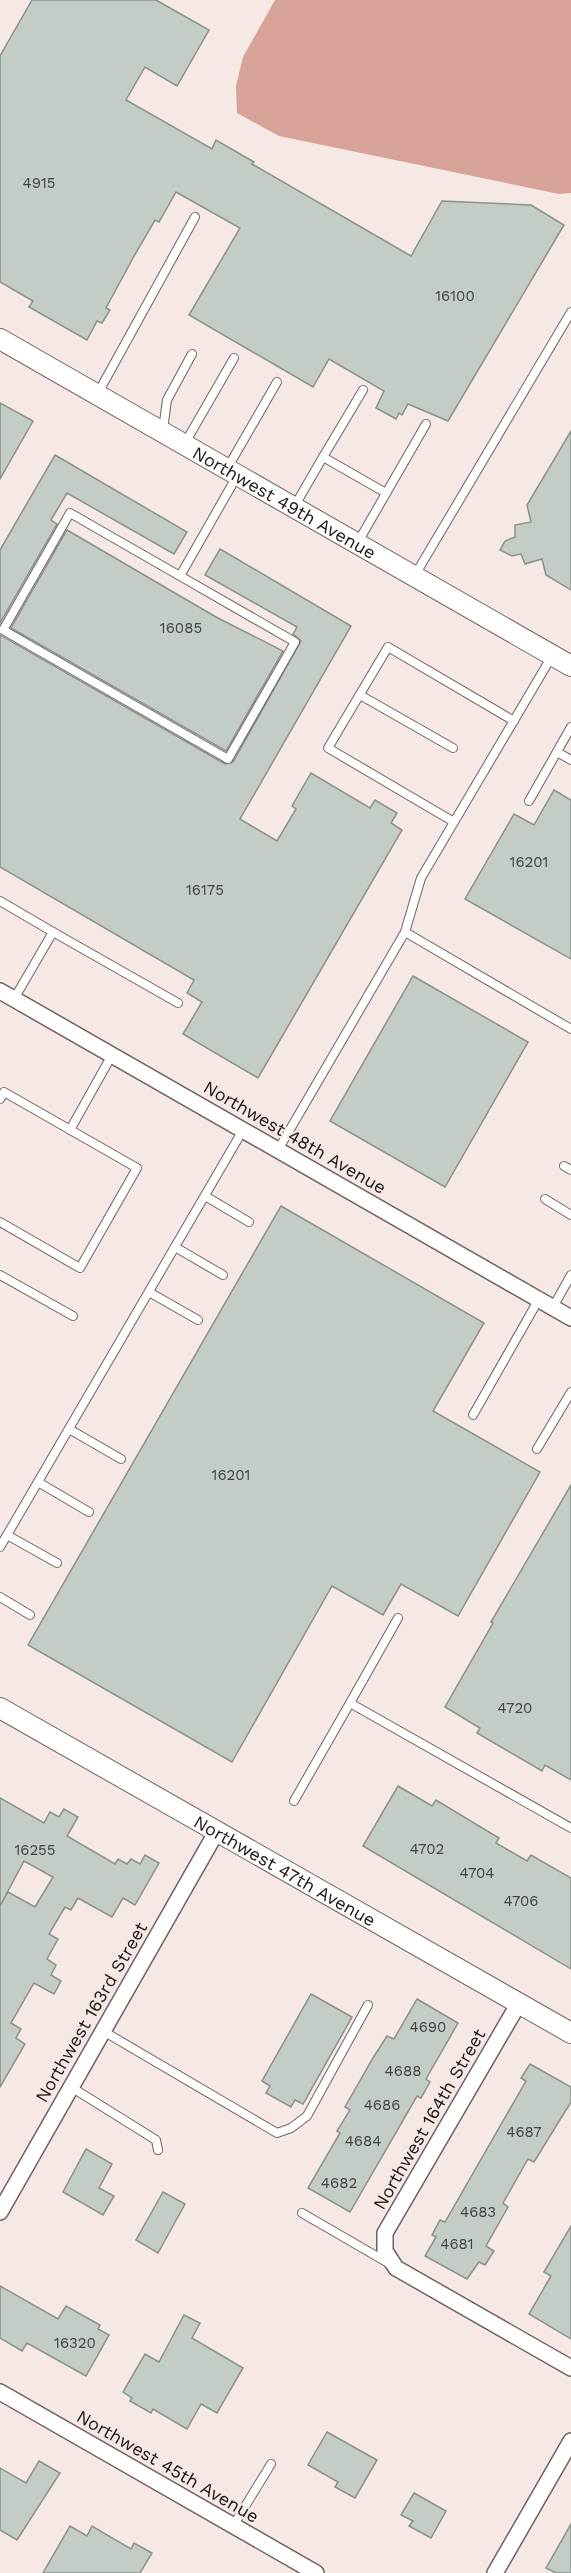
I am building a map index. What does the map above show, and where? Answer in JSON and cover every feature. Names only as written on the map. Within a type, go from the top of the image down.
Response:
[{"type":"street","name":"Northwest 49th Avenue","points":[[0,339],[571,666]]},
{"type":"street","name":"Northwest 48th Avenue","points":[[0,991],[571,1318]]},
{"type":"street","name":"Northwest 47th Avenue","points":[[0,1708],[571,2033]]},
{"type":"street","name":"Northwest 163rd Street","points":[[0,2211],[216,1831]]},
{"type":"street","name":"Northwest 164th Street","points":[[396,2268],[385,2251],[386,2233],[519,2004]]},
{"type":"street","points":[[396,2268],[571,2368]]},
{"type":"street","name":"Northwest 45th Avenue","points":[[0,2392],[316,2573]]},
{"type":"street","points":[[495,2573],[571,2441]]},
{"type":"lane","points":[[98,395],[195,217]]},
{"type":"lane","points":[[414,576],[571,312]]},
{"type":"lane","points":[[162,432],[167,400],[192,354]]},
{"type":"lane","points":[[184,444],[234,358]]},
{"type":"lane","points":[[180,576],[277,382]]},
{"type":"lane","points":[[294,507],[363,390]]},
{"type":"lane","points":[[357,543],[426,424]]},
{"type":"lane","points":[[323,457],[386,493]]},
{"type":"lane","points":[[70,513],[180,576],[295,642],[228,759],[3,630],[70,513]]},
{"type":"lane","points":[[454,822],[328,748],[388,647],[514,721]]},
{"type":"lane","points":[[278,1150],[405,932],[421,878],[552,655]]},
{"type":"lane","points":[[360,695],[453,748]]},
{"type":"lane","points":[[529,801],[571,727]]},
{"type":"lane","points":[[557,752],[571,760]]},
{"type":"lane","points":[[0,901],[178,1003]]},
{"type":"lane","points":[[14,999],[53,932]]},
{"type":"lane","points":[[405,932],[571,1029]]},
{"type":"lane","points":[[70,1130],[112,1055]]},
{"type":"lane","points":[[0,1099],[4,1092],[137,1168],[80,1268],[0,1222]]},
{"type":"lane","points":[[0,1547],[243,1130]]},
{"type":"lane","points":[[205,1196],[249,1222]]},
{"type":"lane","points":[[545,1199],[571,1215]]},
{"type":"lane","points":[[175,1247],[223,1275]]},
{"type":"lane","points":[[0,1275],[73,1316]]},
{"type":"lane","points":[[552,1307],[571,1275]]},
{"type":"lane","points":[[149,1292],[198,1320]]},
{"type":"lane","points":[[473,1414],[539,1299]]},
{"type":"lane","points":[[537,1449],[571,1392]]},
{"type":"lane","points":[[69,1429],[121,1459]]},
{"type":"lane","points":[[38,1482],[89,1512]]},
{"type":"lane","points":[[8,1534],[57,1563]]},
{"type":"lane","points":[[0,1597],[30,1615]]},
{"type":"lane","points":[[294,1801],[398,1618]]},
{"type":"lane","points":[[350,1703],[571,1828]]},
{"type":"lane","points":[[103,2031],[277,2133],[291,2128],[307,2116],[368,2005]]},
{"type":"lane","points":[[71,2087],[156,2140],[158,2150]]},
{"type":"lane","points":[[302,2213],[396,2268]]},
{"type":"lane","points":[[233,2526],[271,2464]]},
{"type":"shaded area","points":[[275,0],[571,0],[571,193],[559,194],[279,136],[237,113],[236,86],[243,57]]},
{"type":"building","points":[[32,0],[156,0],[209,30],[177,86],[145,67],[126,100],[212,149],[216,140],[254,162],[252,164],[411,256],[442,201],[531,205],[564,225],[448,421],[408,404],[402,415],[399,413],[396,419],[376,408],[384,391],[329,359],[313,387],[189,315],[240,228],[176,192],[159,222],[155,220],[133,258],[106,308],[110,310],[102,323],[97,321],[87,340],[29,307],[33,301],[0,282],[0,56]]},
{"type":"building","points":[[0,403],[33,421],[0,479]]},
{"type":"building","points":[[571,431],[571,590],[546,575],[542,559],[525,564],[521,554],[512,556],[500,550],[505,541],[515,537],[515,525],[531,522],[527,505]]},
{"type":"building","points":[[55,455],[187,532],[174,554],[67,493],[51,520],[57,524],[0,623],[0,550]]},
{"type":"building","points":[[67,530],[216,617],[283,651],[226,751],[11,628]]},
{"type":"building","points":[[220,549],[351,626],[240,819],[277,841],[296,809],[292,806],[311,773],[370,808],[375,800],[397,813],[391,823],[402,830],[258,1078],[183,1034],[202,1002],[187,993],[194,980],[0,867],[0,635],[225,764],[233,762],[301,641],[293,634],[297,627],[205,575]]},
{"type":"building","points":[[554,790],[571,800],[571,959],[465,899],[514,814],[534,825]]},
{"type":"building","points":[[413,976],[528,1042],[445,1187],[330,1121]]},
{"type":"building","points":[[281,1206],[484,1323],[433,1411],[540,1472],[458,1616],[401,1584],[383,1615],[332,1586],[232,1762],[28,1645]]},
{"type":"building","points":[[571,1485],[571,1780],[545,1765],[542,1771],[477,1733],[480,1728],[445,1707],[493,1623],[491,1622]]},
{"type":"building","points":[[398,1786],[432,1806],[436,1800],[499,1838],[496,1843],[527,1861],[531,1855],[571,1878],[571,1969],[363,1846]]},
{"type":"building","points":[[0,1798],[44,1823],[50,1812],[59,1817],[64,1809],[78,1817],[67,1836],[115,1864],[118,1859],[127,1864],[131,1859],[140,1864],[145,1855],[159,1863],[135,1905],[123,1898],[112,1917],[78,1898],[71,1910],[65,1907],[49,1934],[58,1939],[47,1959],[56,1965],[51,1975],[61,1981],[54,1994],[34,1983],[11,2023],[21,2029],[16,2038],[25,2044],[0,2087],[0,1906]],"holes":[[[24,1861],[53,1877],[35,1907],[8,1892],[0,1906]]]},
{"type":"building","points":[[311,1994],[352,2017],[303,2104],[295,2100],[291,2107],[266,2093],[270,2086],[262,2081]]},
{"type":"building","points":[[417,1999],[458,2023],[426,2079],[430,2082],[421,2098],[417,2096],[350,2212],[308,2188],[340,2133],[337,2131],[350,2110],[345,2107],[373,2058],[387,2036],[394,2039]]},
{"type":"building","points":[[530,2064],[571,2087],[571,2102],[534,2162],[528,2159],[503,2203],[508,2207],[486,2246],[494,2251],[485,2265],[479,2262],[467,2279],[425,2256],[436,2237],[432,2235],[440,2220],[445,2222],[526,2081],[521,2078]]},
{"type":"building","points":[[86,2149],[112,2164],[99,2188],[114,2196],[103,2215],[63,2192]]},
{"type":"building","points":[[163,2192],[185,2204],[158,2253],[136,2240]]},
{"type":"building","points":[[571,2226],[571,2339],[529,2314],[551,2276],[544,2272]]},
{"type":"building","points":[[0,2286],[58,2319],[66,2306],[100,2325],[98,2329],[109,2335],[86,2376],[27,2343],[22,2351],[0,2338]]},
{"type":"building","points":[[184,2315],[200,2323],[192,2338],[243,2368],[217,2413],[201,2404],[187,2429],[153,2409],[151,2413],[130,2401],[132,2398],[123,2392],[145,2354],[159,2362]]},
{"type":"building","points":[[327,2432],[377,2460],[355,2498],[335,2487],[338,2482],[308,2465]]},
{"type":"building","points":[[39,2461],[60,2473],[17,2540],[0,2530],[0,2468],[26,2483]]},
{"type":"building","points":[[414,2493],[446,2511],[431,2538],[409,2526],[413,2521],[401,2515]]},
{"type":"building","points":[[571,2524],[571,2573],[556,2573],[546,2568]]},
{"type":"building","points":[[70,2526],[87,2536],[92,2526],[131,2549],[134,2543],[152,2553],[140,2573],[43,2573]]}]
